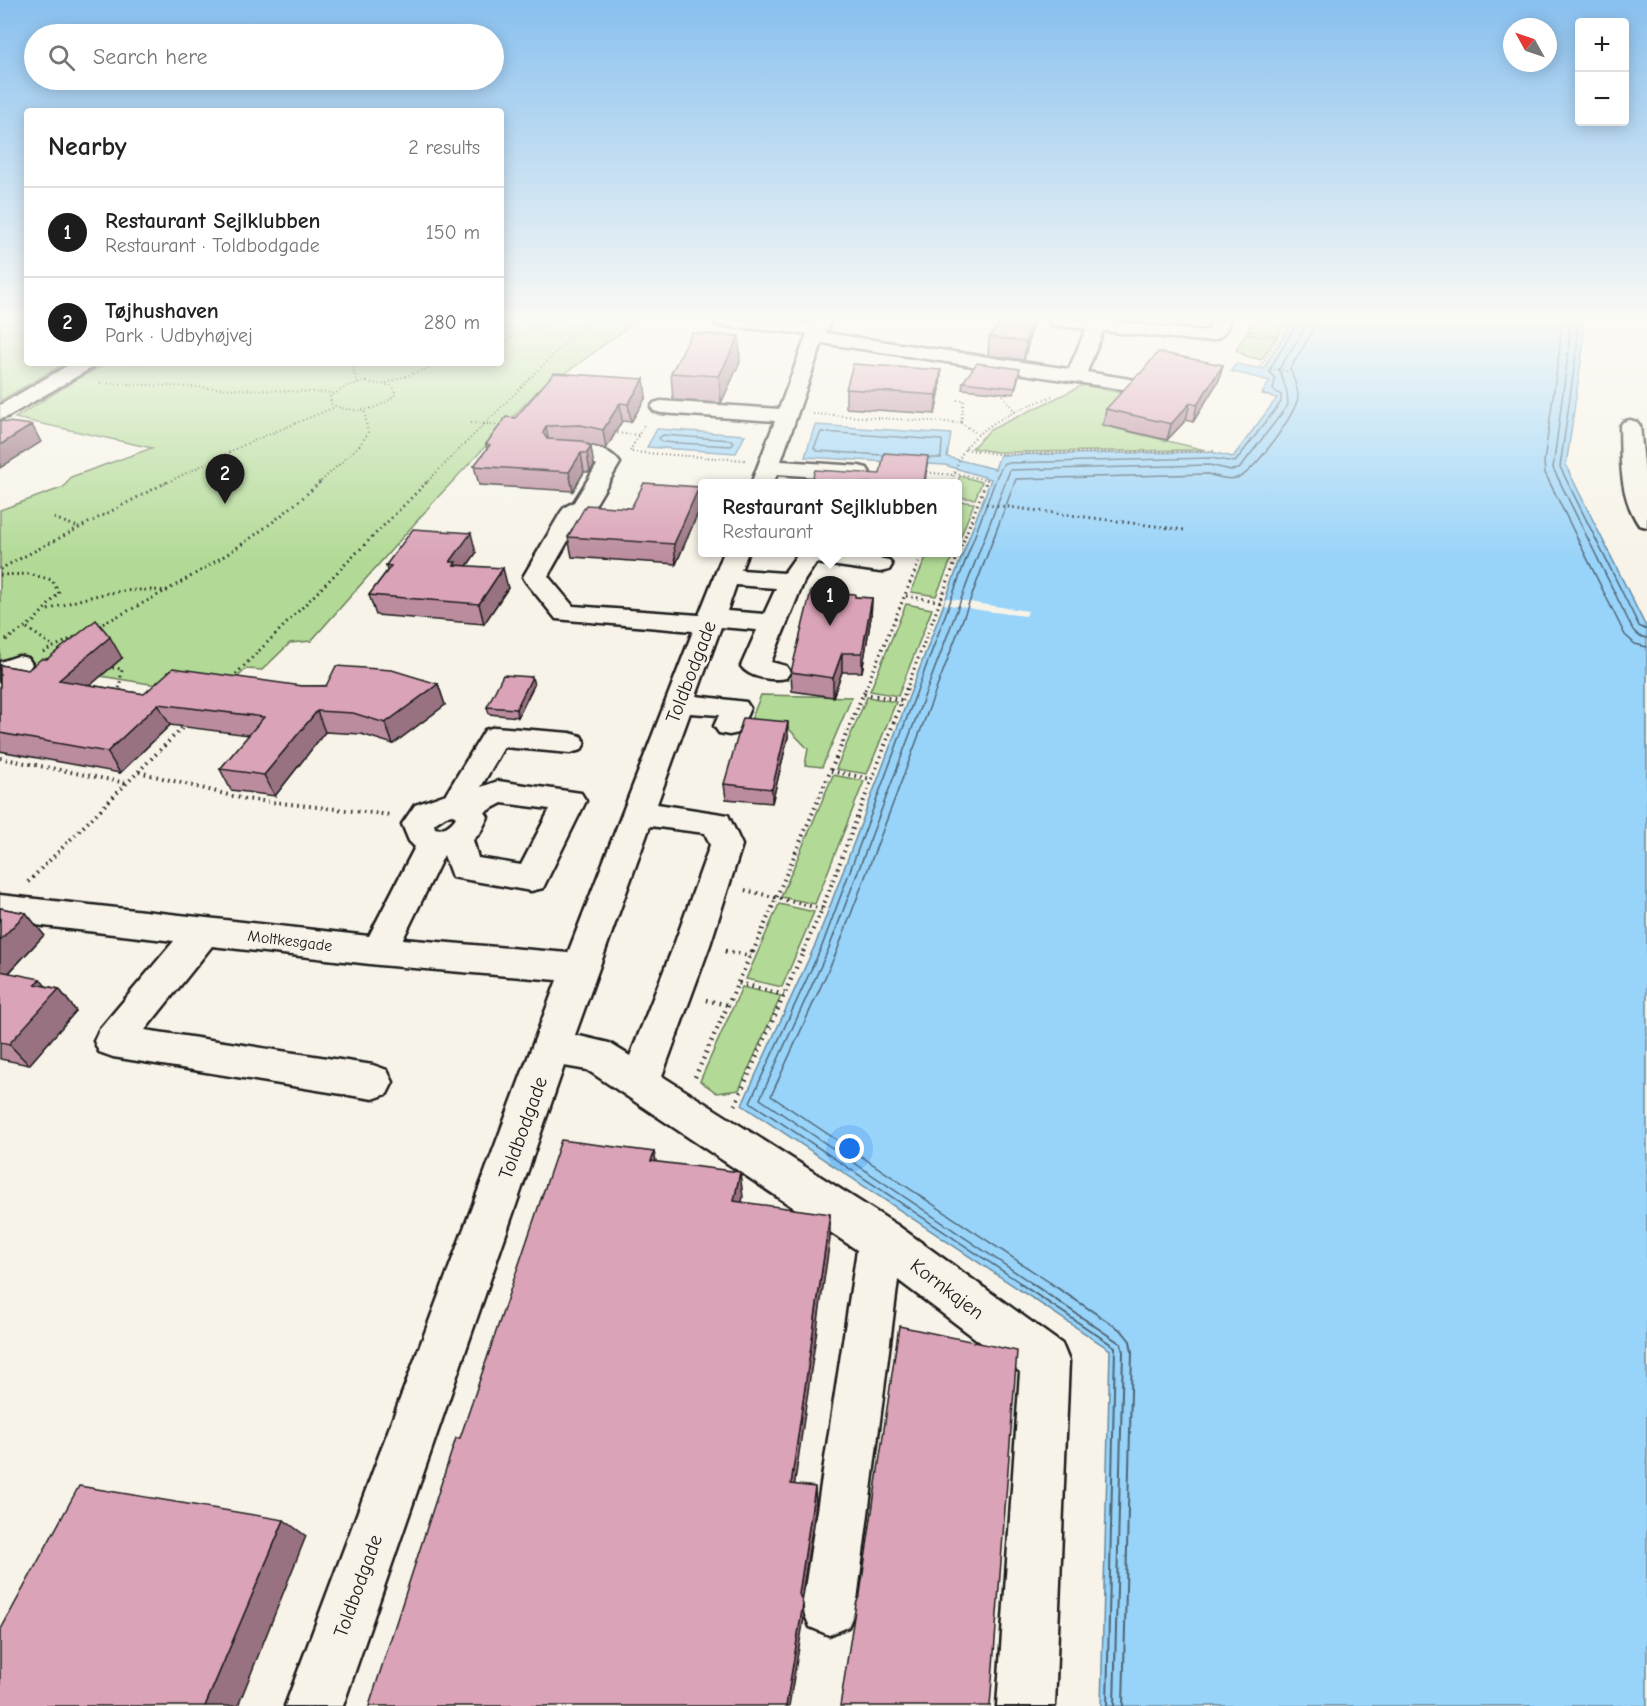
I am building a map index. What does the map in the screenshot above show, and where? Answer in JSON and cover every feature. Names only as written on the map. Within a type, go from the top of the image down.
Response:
[{"type":"street","points":[[0,412],[20,401]]},
{"type":"street","points":[[793,401],[766,471],[867,474]]},
{"type":"street","points":[[661,407],[788,414]]},
{"type":"street","points":[[1630,426],[1634,489],[1647,520]]},
{"type":"street","points":[[559,451],[591,452],[609,463],[583,507],[573,512],[535,577],[565,613],[773,623]]},
{"type":"street","points":[[776,672],[755,666],[791,581],[807,557]]},
{"type":"street","points":[[822,557],[880,565]]},
{"type":"street","points":[[731,565],[791,581]]},
{"type":"street","name":"Toldbodgade","points":[[314,1706],[580,968],[731,565]]},
{"type":"street","points":[[679,703],[736,708],[729,726]]},
{"type":"street","points":[[379,951],[495,737],[570,743]]},
{"type":"street","points":[[638,813],[717,823],[726,845],[715,881],[639,1083]]},
{"type":"street","name":"Moltkesgade","points":[[1,908],[379,951],[580,968]]},
{"type":"street","points":[[203,931],[113,1041],[373,1082]]},
{"type":"street","name":"Kornkajen","points":[[552,1048],[595,1055],[881,1240],[1045,1361],[1026,1706]]},
{"type":"street","points":[[829,1608],[881,1240]]},
{"type":"path","points":[[329,401],[335,407]]},
{"type":"path","points":[[0,569],[80,529],[194,467],[300,420],[335,407],[364,409],[387,401]]},
{"type":"path","points":[[228,682],[507,401]]},
{"type":"path","points":[[961,423],[964,401]]},
{"type":"path","points":[[1007,401],[1016,413]]},
{"type":"path","points":[[953,479],[962,456],[978,434],[1042,401]]},
{"type":"path","points":[[661,407],[646,421],[629,451],[766,471]]},
{"type":"path","points":[[96,627],[169,591],[235,549],[303,498],[360,445],[368,433],[364,409]]},
{"type":"path","points":[[788,414],[961,423],[978,434]]},
{"type":"path","points":[[471,423],[508,426]]},
{"type":"path","points":[[966,449],[998,454],[1215,451]]},
{"type":"path","points":[[922,472],[955,474],[987,480],[962,548]]},
{"type":"path","points":[[986,504],[1185,530]]},
{"type":"path","points":[[54,518],[80,529]]},
{"type":"path","points":[[691,518],[698,519]]},
{"type":"path","points":[[680,1110],[777,899],[921,557]]},
{"type":"path","points":[[721,1136],[822,909],[901,700],[959,557]]},
{"type":"path","points":[[0,575],[29,574],[52,580],[59,592],[48,610],[27,628],[0,643]]},
{"type":"path","points":[[48,610],[106,590],[127,588],[169,591]]},
{"type":"path","points":[[906,596],[942,602]]},
{"type":"path","points":[[27,628],[54,646]]},
{"type":"path","points":[[46,658],[35,656],[85,632]]},
{"type":"path","points":[[100,666],[122,669],[119,700]]},
{"type":"path","points":[[864,694],[901,700]]},
{"type":"path","points":[[1,908],[188,722]]},
{"type":"path","points":[[0,758],[127,783]]},
{"type":"path","points":[[831,771],[872,778]]},
{"type":"path","points":[[138,772],[244,799],[447,822]]},
{"type":"path","points":[[715,881],[822,909]]},
{"type":"path","points":[[739,983],[784,995]]},
{"type":"green space","points":[[43,401],[528,401],[438,497],[311,641],[290,643],[262,670],[246,669],[219,695],[0,660],[0,510],[64,487],[71,477],[152,448],[15,418]]},
{"type":"green space","points":[[1051,401],[1117,401],[1101,425],[1205,450],[997,452],[972,448],[990,430]]},
{"type":"green space","points":[[960,476],[982,482],[975,499],[962,497],[962,479],[959,479]]},
{"type":"green space","points":[[962,502],[974,503],[962,533]]},
{"type":"green space","points":[[926,557],[952,557],[936,596],[911,592]]},
{"type":"green space","points":[[906,604],[932,609],[898,696],[870,691]]},
{"type":"green space","points":[[761,695],[852,697],[822,767],[805,765],[808,749],[790,730],[748,727]]},
{"type":"green space","points":[[867,697],[896,702],[867,774],[836,769]]},
{"type":"green space","points":[[833,775],[864,781],[815,904],[781,897]]},
{"type":"green space","points":[[779,904],[814,912],[782,987],[746,979]]},
{"type":"green space","points":[[742,987],[781,996],[739,1090],[717,1093],[700,1081]]},
{"type":"water","points":[[1275,401],[1575,401],[1566,466],[1647,629],[1647,1706],[1101,1706],[1110,1350],[742,1105],[816,943],[991,479],[945,465],[805,457],[815,425],[951,434],[947,457],[995,469],[1000,455],[1211,452],[1233,457]]},
{"type":"water","points":[[657,429],[745,435],[736,453],[647,447]]},
{"type":"pier","points":[[946,598],[1028,611],[1026,616],[986,611],[944,604]]},
{"type":"building","points":[[530,401],[630,401],[628,404],[620,403],[603,430],[581,425],[546,426],[543,433],[547,439],[582,441],[591,447],[587,453],[581,453],[569,472],[474,466],[490,445],[486,444],[506,417],[515,418]]},
{"type":"building","points":[[1114,401],[1200,401],[1197,405],[1190,403],[1171,424],[1106,409]]},
{"type":"building","points":[[0,421],[32,425],[0,445]]},
{"type":"building","points":[[884,453],[928,456],[925,479],[812,479],[815,470],[880,474]]},
{"type":"building","points":[[644,483],[698,487],[674,544],[568,537],[586,505],[631,508]]},
{"type":"building","points":[[413,529],[471,533],[450,562],[456,562],[454,565],[503,568],[479,604],[369,595],[391,566],[386,565]]},
{"type":"building","points":[[811,591],[855,594],[855,597],[872,598],[862,653],[842,653],[833,678],[791,672]]},
{"type":"building","points":[[96,620],[110,637],[59,680],[144,694],[173,668],[302,686],[326,686],[336,666],[392,670],[438,684],[385,723],[353,713],[317,711],[264,775],[220,769],[264,717],[158,704],[107,752],[0,733],[0,665],[28,670],[41,659],[47,659]]},
{"type":"building","points":[[503,675],[532,677],[516,709],[487,707]]},
{"type":"building","points":[[743,718],[788,722],[772,789],[724,784]]},
{"type":"building","points":[[0,908],[26,913],[0,940]]},
{"type":"building","points":[[0,971],[40,979],[35,984],[59,989],[9,1044],[0,1042]]},
{"type":"building","points":[[561,1140],[654,1152],[651,1161],[740,1172],[734,1201],[830,1214],[791,1484],[815,1487],[799,1594],[803,1604],[786,1706],[369,1706],[456,1438],[460,1438]]},
{"type":"building","points":[[899,1326],[1017,1351],[990,1706],[840,1706],[856,1604],[860,1594]]},
{"type":"building","points":[[79,1486],[284,1520],[205,1706],[0,1706],[0,1631]]},
{"type":"place","name":"Tøjhushaven","points":[[225,504]]},
{"type":"place","name":"Restaurant Sejlklubben","points":[[830,626]]}]
